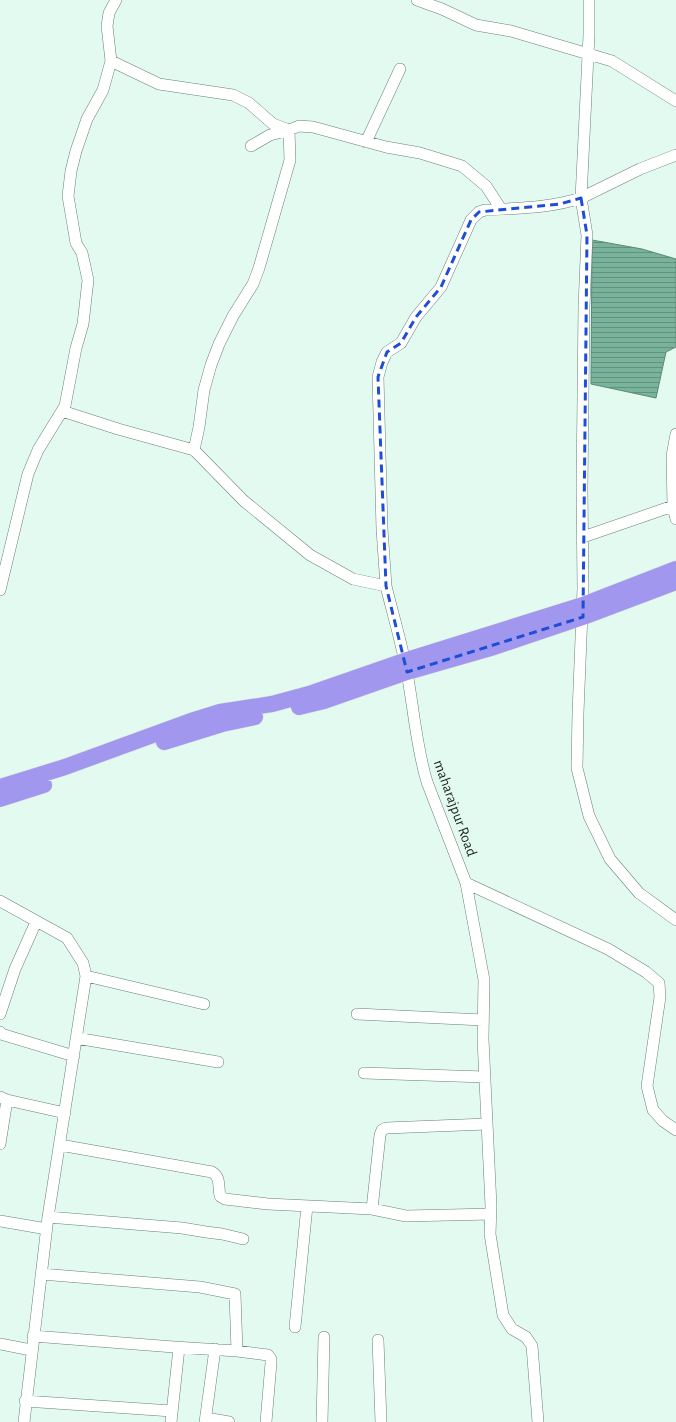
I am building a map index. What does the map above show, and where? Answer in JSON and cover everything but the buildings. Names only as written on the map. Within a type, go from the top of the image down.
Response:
[{"type":"highway","points":[[0,787],[66,767],[191,721],[220,712],[272,704],[405,667],[494,647],[583,611],[676,569]]},
{"type":"highway","points":[[583,611],[676,582]]},
{"type":"highway","points":[[0,799],[81,773],[183,736],[222,724],[324,701],[405,667]]},
{"type":"street","points":[[0,590],[28,474],[38,450],[65,406],[76,348],[83,324],[88,280],[82,253],[76,243],[68,196],[71,171],[76,151],[87,119],[103,90],[111,61],[107,26],[109,13],[116,0]]},
{"type":"street","points":[[417,0],[442,9],[476,25],[510,31],[612,61],[676,101]]},
{"type":"street","points":[[589,0],[588,54],[576,199],[587,235],[584,315],[583,611],[577,768],[589,816],[610,859],[639,893],[676,920]]},
{"type":"street","points":[[111,61],[159,84],[233,95],[249,103],[273,124],[289,130]]},
{"type":"street","points":[[366,142],[400,69]]},
{"type":"street","points":[[251,146],[270,135],[299,126],[312,127],[366,142],[420,153],[462,166],[486,186],[501,209]]},
{"type":"street","points":[[194,450],[204,390],[211,365],[219,344],[233,316],[254,284],[259,268],[290,160],[289,130]]},
{"type":"street","name":"maharajpur Road","points":[[538,1422],[532,1346],[526,1337],[512,1329],[503,1315],[490,1234],[491,1214],[483,1039],[484,980],[466,883],[422,766],[405,667],[386,586],[382,529],[378,377],[382,362],[387,352],[401,343],[416,317],[441,287],[472,220],[479,212],[560,204],[576,199],[640,169],[676,155]]},
{"type":"street","points":[[62,411],[118,429],[194,450],[244,501],[310,555],[353,579],[386,586]]},
{"type":"street","points":[[676,434],[672,456],[674,507],[676,519]]},
{"type":"street","points":[[583,537],[674,507]]},
{"type":"street","points":[[466,883],[608,949],[646,972],[659,983],[660,997],[647,1086],[654,1110],[663,1121],[676,1130]]},
{"type":"street","points":[[0,901],[36,922],[68,938],[83,963],[86,976],[48,1217],[25,1401],[24,1422]]},
{"type":"street","points":[[0,1014],[15,969],[36,922]]},
{"type":"street","points":[[86,976],[204,1004]]},
{"type":"street","points":[[357,1014],[483,1020]]},
{"type":"street","points":[[0,1032],[1,1034],[74,1056]]},
{"type":"street","points":[[76,1038],[218,1062]]},
{"type":"street","points":[[364,1073],[485,1077]]},
{"type":"street","points":[[0,1144],[4,1099],[65,1113]]},
{"type":"street","points":[[372,1209],[380,1135],[382,1130],[386,1128],[487,1124]]},
{"type":"street","points":[[60,1146],[212,1172],[216,1174],[218,1178],[220,1196],[225,1199],[268,1204],[372,1209],[406,1216],[491,1214]]},
{"type":"street","points":[[295,1327],[307,1206]]},
{"type":"street","points":[[48,1217],[182,1228],[243,1239]]},
{"type":"street","points":[[0,1221],[47,1229]]},
{"type":"street","points":[[41,1274],[200,1287],[235,1294],[237,1351]]},
{"type":"street","points":[[33,1336],[179,1348],[215,1349],[268,1356],[271,1359],[266,1422]]},
{"type":"street","points":[[322,1422],[324,1337]]},
{"type":"street","points":[[378,1340],[381,1422]]},
{"type":"street","points":[[0,1344],[31,1350]]},
{"type":"street","points":[[25,1401],[171,1417],[179,1348]]},
{"type":"street","points":[[215,1349],[206,1420],[228,1422]]},
{"type":"highlighted area","points":[[581,198],[587,235],[583,617],[407,672],[386,586],[378,377],[387,352],[401,343],[416,317],[441,287],[471,220],[479,212],[560,204]]},
{"type":"shaded area","points":[[592,240],[642,249],[676,259],[676,347],[666,352],[656,398],[591,384]]}]
